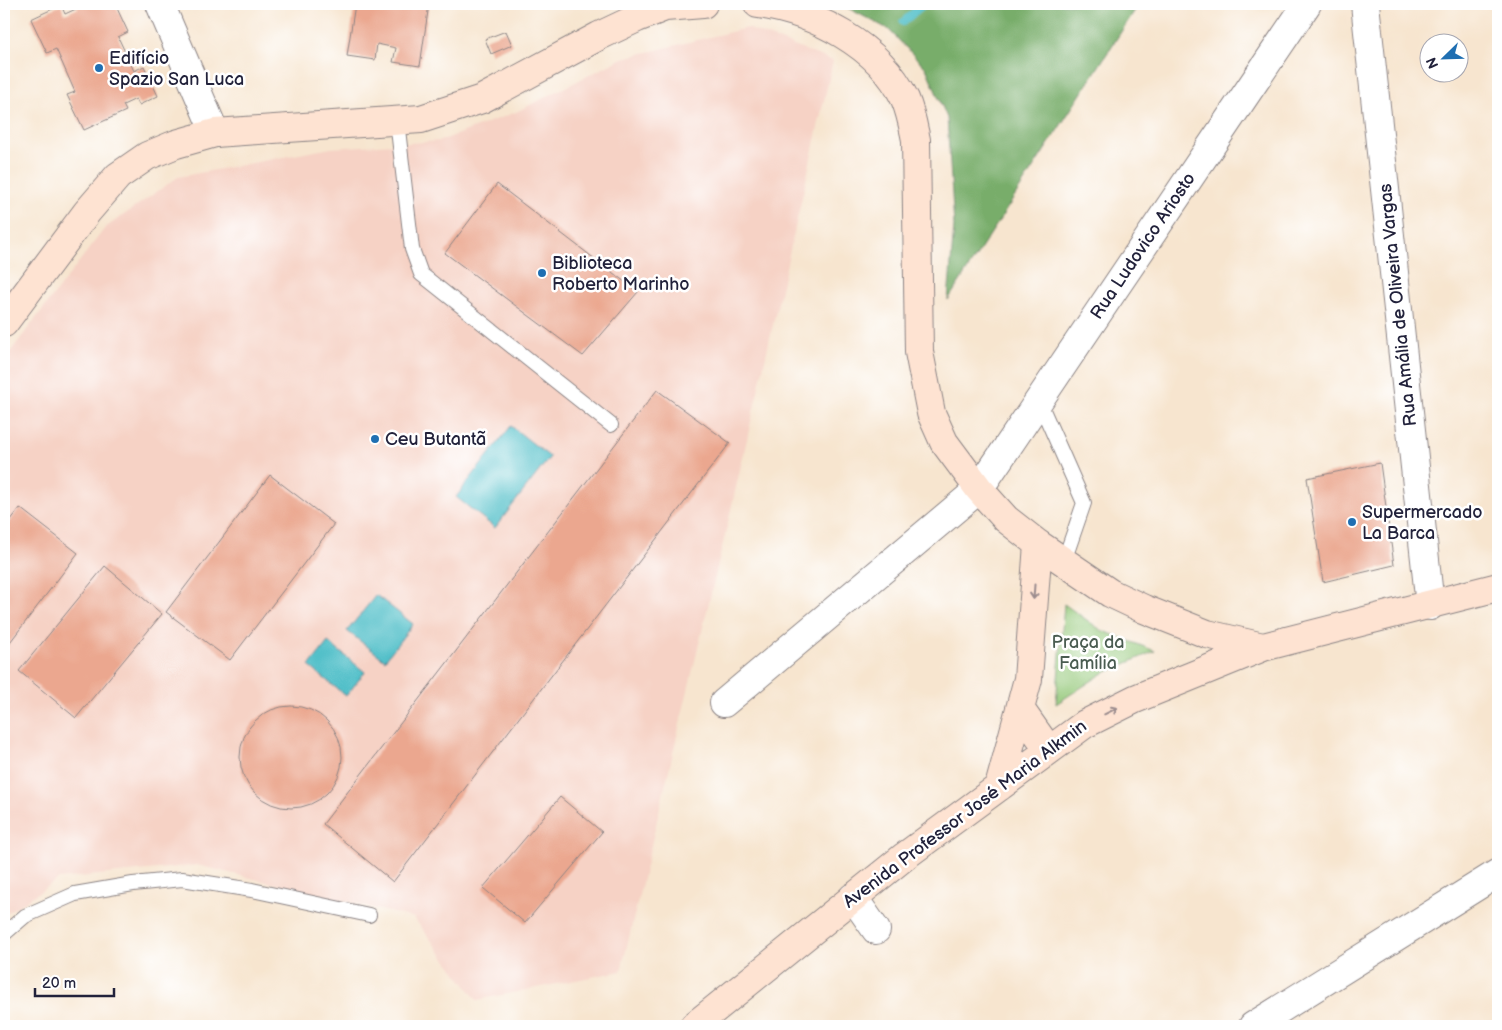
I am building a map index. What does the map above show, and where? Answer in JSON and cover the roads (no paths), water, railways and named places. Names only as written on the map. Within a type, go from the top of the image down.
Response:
[{"type":"main road","points":[[4,323],[87,212],[118,176],[146,156],[176,144],[215,133],[421,119],[482,98],[598,36],[663,5],[703,4]]},
{"type":"main road","points":[[758,4],[783,7],[816,20],[841,34],[866,52],[890,76],[904,98],[911,115],[916,140],[919,352],[923,382],[931,413],[944,442],[979,489],[1006,519],[1038,544],[1110,593],[1144,609],[1207,634],[1263,647]]},
{"type":"main road","points":[[999,787],[1028,679],[1038,544]]},
{"type":"main road","name":"Avenida Professor José Maria Alkmin","points":[[694,1026],[853,897],[1085,724],[1135,699],[1263,647],[1430,606],[1498,587]]},
{"type":"main road","points":[[1020,709],[1049,750]]},
{"type":"street","points":[[160,4],[215,133]]},
{"type":"street","name":"Rua Ludovico Ariosto","points":[[724,704],[979,489],[1307,4]]},
{"type":"street","name":"Rua Amália de Oliveira Vargas","points":[[1365,4],[1430,606]]},
{"type":"street","points":[[1253,1026],[1498,873]]},
{"type":"street","points":[[853,897],[876,930]]},
{"type":"lane","points":[[397,121],[412,249],[422,274],[611,425]]},
{"type":"lane","points":[[1039,401],[1084,503],[1064,561]]},
{"type":"lane","points":[[4,934],[25,916],[75,894],[133,884],[182,879],[252,890],[369,915]]},
{"type":"water","points":[[511,426],[550,457],[495,528],[456,497]]},
{"type":"water","points":[[376,595],[413,624],[385,660],[347,631]]},
{"type":"water","points":[[328,642],[365,672],[346,696],[309,666]]},
{"type":"waterway","points":[[903,22],[924,4]]},
{"type":"place","name":"Edifício Spazio San Luca","points":[[99,68]]},
{"type":"place","name":"Biblioteca Roberto Marinho","points":[[542,273]]},
{"type":"place","name":"Ceu Butantã","points":[[375,439]]},
{"type":"place","name":"Supermercado La Barca","points":[[1352,522]]},
{"type":"park label","name":"Praça da Família","points":[[1088,652]]}]
